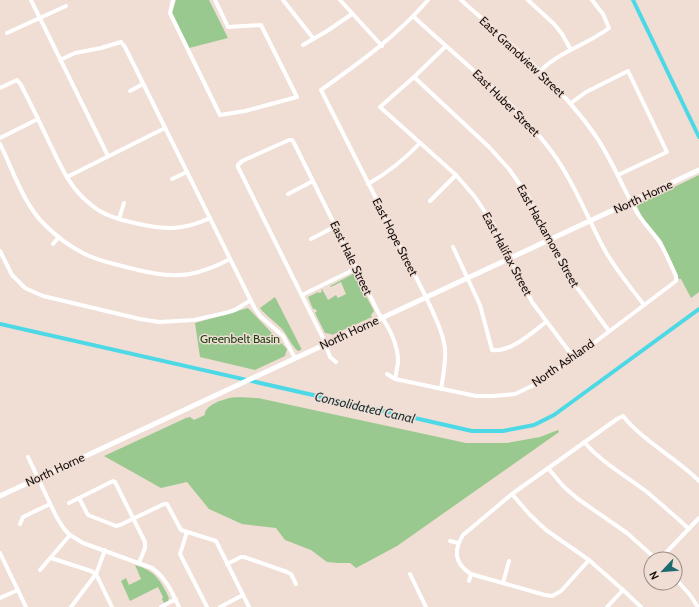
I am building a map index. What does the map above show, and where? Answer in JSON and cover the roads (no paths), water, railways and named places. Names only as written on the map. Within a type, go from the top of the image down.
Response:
[{"type":"street","points":[[31,0],[108,156]]},
{"type":"street","points":[[173,0],[170,13],[220,115],[245,111],[297,98],[261,25],[228,27],[215,0]]},
{"type":"street","points":[[283,0],[313,38]]},
{"type":"street","points":[[340,0],[382,46],[414,17],[428,0]]},
{"type":"street","name":"East Grandview Street","points":[[460,0],[540,71],[571,103],[595,135],[609,157],[631,202],[643,222],[661,245],[676,276],[676,281]]},
{"type":"street","points":[[528,0],[555,25],[571,50]]},
{"type":"street","points":[[540,71],[548,63],[600,35],[609,28],[603,14],[592,0]]},
{"type":"street","points":[[7,32],[66,6]]},
{"type":"street","points":[[302,45],[327,32],[352,14]]},
{"type":"street","name":"East Huber Street","points":[[414,17],[445,47],[519,113],[534,129],[571,181],[612,262],[644,305]]},
{"type":"street","points":[[60,60],[75,53],[101,48],[120,42],[125,47],[251,300],[260,316],[283,336],[295,358]]},
{"type":"street","name":"East Hope Street","points":[[382,46],[321,90],[426,297],[439,326],[445,348],[445,368],[441,389]]},
{"type":"street","points":[[414,78],[445,47]]},
{"type":"street","points":[[571,103],[586,92],[628,71],[667,152],[618,175]]},
{"type":"street","name":"East Halifax Street","points":[[414,78],[380,107],[456,175],[475,197],[493,224],[532,302],[574,358]]},
{"type":"street","name":"East Hackamore Street","points":[[414,78],[489,147],[509,169],[529,198],[565,271],[609,331]]},
{"type":"street","points":[[0,88],[17,80],[21,85],[67,177],[79,194],[89,204],[106,215],[152,227],[169,229],[191,226],[210,218]]},
{"type":"street","points":[[130,91],[144,84]]},
{"type":"street","points":[[0,138],[38,119]]},
{"type":"street","points":[[67,177],[165,128]]},
{"type":"street","name":"East Hale Street","points":[[302,296],[238,165],[242,161],[286,141],[292,140],[395,344],[398,362],[395,379]]},
{"type":"street","points":[[368,184],[389,172],[404,160],[420,143]]},
{"type":"street","points":[[0,144],[31,207],[44,224],[59,237],[83,253],[98,260],[147,273],[170,274],[188,274],[212,268],[230,259]]},
{"type":"street","name":"North Horne","points":[[0,496],[699,170]]},
{"type":"street","points":[[172,179],[187,172]]},
{"type":"street","points":[[430,201],[456,175]]},
{"type":"street","points":[[288,194],[313,181]]},
{"type":"street","points":[[119,219],[124,203]]},
{"type":"street","points":[[310,238],[336,226]]},
{"type":"street","points":[[53,244],[59,237]]},
{"type":"street","points":[[453,247],[480,305],[492,350],[506,348],[520,341],[546,322]]},
{"type":"street","points":[[0,251],[12,274],[25,288],[43,296],[140,319],[159,322],[194,320],[235,310],[251,300]]},
{"type":"street","points":[[336,362],[330,357],[324,340],[302,296],[357,268]]},
{"type":"street","name":"North Ashland","points":[[387,374],[395,379],[476,396],[515,394],[536,384],[574,358],[676,281]]},
{"type":"street","points":[[589,560],[561,591],[552,596],[471,574],[465,570],[459,562],[457,553],[458,544],[463,535],[512,494],[623,416],[636,430],[688,470],[699,481]]},
{"type":"street","points":[[584,442],[603,462],[646,492],[689,529]]},
{"type":"street","points":[[28,457],[60,523],[70,536],[83,543],[139,562],[160,573],[167,582],[179,607]]},
{"type":"street","points":[[548,468],[564,487],[578,499],[628,533],[647,551]]},
{"type":"street","points":[[69,503],[113,481],[115,482],[145,542],[145,548],[139,562]]},
{"type":"street","points":[[512,494],[530,515],[546,530],[589,560],[641,607]]},
{"type":"street","points":[[78,498],[88,516],[116,526],[164,504],[168,504],[182,530],[216,541],[249,607]]},
{"type":"street","points":[[20,524],[23,518],[50,504]]},
{"type":"street","points":[[668,551],[699,518]]},
{"type":"street","points":[[187,532],[180,554],[207,607]]},
{"type":"street","points":[[40,570],[70,536]]},
{"type":"street","points":[[450,541],[458,544]]},
{"type":"street","points":[[71,607],[96,574],[105,550]]},
{"type":"street","points":[[0,553],[26,607]]},
{"type":"street","points":[[227,564],[244,557],[287,572],[296,584]]},
{"type":"street","points":[[51,558],[96,574],[112,607]]},
{"type":"street","points":[[502,583],[509,561]]},
{"type":"street","points":[[410,574],[426,607]]},
{"type":"street","points":[[469,581],[471,574]]},
{"type":"street","points":[[683,587],[698,607]]},
{"type":"street","points":[[0,598],[18,590]]},
{"type":"street","points":[[607,607],[623,590]]},
{"type":"street","points":[[220,607],[243,595]]},
{"type":"street","points":[[161,607],[176,599]]},
{"type":"waterway","points":[[633,0],[699,137]]},
{"type":"waterway","name":"Consolidated Canal","points":[[0,324],[472,431],[503,431],[534,425],[554,415],[699,309]]},
{"type":"park label","name":"Greenbelt Basin","points":[[240,339]]}]
